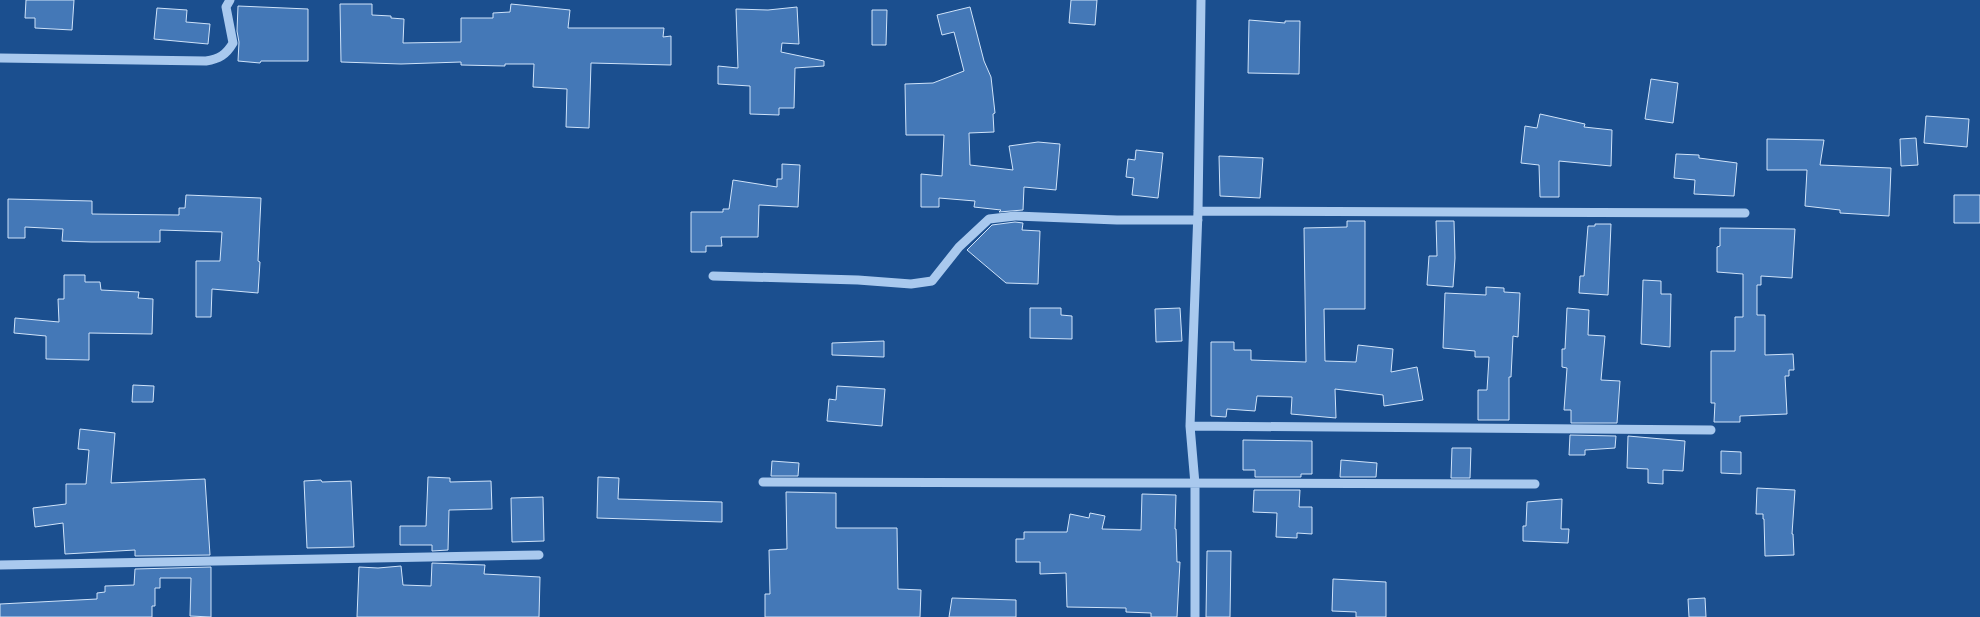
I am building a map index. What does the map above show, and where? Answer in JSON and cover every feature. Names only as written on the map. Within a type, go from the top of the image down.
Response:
[{"type":"street","points":[[0,58],[206,61],[217,59],[224,55],[233,43],[226,7],[230,0]]},
{"type":"street","points":[[1194,617],[1195,484],[1190,426],[1198,215],[1201,0]]},
{"type":"street","points":[[713,276],[858,280],[911,284],[932,281],[959,247],[989,219],[1015,216],[1117,220],[1198,215],[1745,213]]},
{"type":"street","points":[[1190,426],[1711,430]]},
{"type":"street","points":[[763,482],[1535,484]]},
{"type":"street","points":[[0,565],[539,555]]},
{"type":"building","points":[[26,0],[74,0],[72,30],[35,28],[35,18],[25,18]]},
{"type":"building","points":[[1071,0],[1097,0],[1095,25],[1069,23]]},
{"type":"building","points":[[340,4],[372,4],[372,15],[404,19],[403,43],[461,42],[461,18],[493,18],[493,13],[510,12],[511,4],[570,10],[568,28],[664,28],[663,37],[671,36],[671,65],[591,63],[589,128],[566,127],[567,89],[533,87],[534,64],[505,64],[505,66],[461,65],[461,62],[401,64],[341,62]]},
{"type":"building","points":[[238,6],[308,9],[308,61],[261,61],[260,63],[238,61]]},
{"type":"building","points":[[797,7],[799,44],[782,43],[781,52],[824,61],[824,66],[795,68],[794,108],[779,108],[779,115],[750,114],[750,86],[718,84],[718,66],[738,68],[736,9],[768,10]]},
{"type":"building","points":[[970,7],[984,61],[991,77],[995,113],[993,114],[994,132],[969,133],[970,165],[1013,170],[1009,146],[1038,142],[1060,144],[1056,190],[1024,187],[1023,210],[999,212],[1001,210],[974,207],[975,201],[939,198],[939,207],[921,207],[921,174],[942,176],[944,135],[906,135],[905,84],[933,83],[964,71],[954,32],[942,35],[937,15]]},
{"type":"building","points":[[157,8],[187,10],[186,22],[210,24],[208,44],[154,39]]},
{"type":"building","points":[[872,10],[887,10],[886,45],[872,45]]},
{"type":"building","points":[[1249,20],[1285,23],[1285,21],[1300,21],[1299,74],[1248,73]]},
{"type":"building","points":[[1651,79],[1678,83],[1673,123],[1645,119]]},
{"type":"building","points":[[1540,114],[1585,124],[1584,127],[1612,130],[1611,166],[1559,161],[1559,197],[1540,197],[1539,165],[1521,163],[1525,126],[1537,128]]},
{"type":"building","points":[[1926,116],[1969,119],[1967,147],[1924,143]]},
{"type":"building","points":[[1916,138],[1918,165],[1901,166],[1900,139]]},
{"type":"building","points":[[1767,139],[1824,140],[1820,165],[1891,168],[1889,216],[1840,213],[1840,210],[1805,206],[1807,170],[1767,170]]},
{"type":"building","points":[[1136,150],[1163,153],[1158,198],[1132,195],[1134,178],[1126,177],[1128,159],[1135,160]]},
{"type":"building","points":[[1676,154],[1699,155],[1699,158],[1737,163],[1734,196],[1694,194],[1695,180],[1674,178]]},
{"type":"building","points":[[1219,156],[1263,158],[1260,198],[1220,196]]},
{"type":"building","points":[[782,164],[800,165],[798,207],[759,205],[758,237],[721,237],[722,246],[706,246],[706,252],[691,252],[691,212],[723,212],[723,209],[729,209],[733,180],[777,187],[777,179],[782,179]]},
{"type":"building","points":[[186,195],[261,198],[258,293],[212,289],[211,317],[196,317],[196,261],[220,261],[222,232],[160,230],[160,242],[91,242],[62,241],[63,229],[25,227],[25,238],[8,238],[8,199],[92,201],[92,214],[179,215],[179,208],[185,208]]},
{"type":"building","points":[[1954,195],[1980,195],[1980,223],[1954,223]]},
{"type":"building","points":[[1347,221],[1365,221],[1365,309],[1324,309],[1325,361],[1356,362],[1358,345],[1393,349],[1391,372],[1417,367],[1423,400],[1384,406],[1383,395],[1335,389],[1336,418],[1291,414],[1292,397],[1257,396],[1255,411],[1227,409],[1226,417],[1211,416],[1211,342],[1234,342],[1234,350],[1251,350],[1251,360],[1306,362],[1304,228],[1347,227]]},
{"type":"building","points":[[1436,221],[1454,221],[1455,258],[1453,287],[1427,285],[1429,256],[1437,256]]},
{"type":"building","points":[[1015,222],[1023,223],[1022,230],[1040,231],[1038,284],[1006,283],[967,250],[992,225]]},
{"type":"building","points":[[1595,224],[1611,224],[1608,295],[1579,293],[1580,276],[1584,276],[1588,226],[1595,226]]},
{"type":"building","points":[[1720,228],[1795,229],[1792,278],[1761,276],[1761,285],[1757,285],[1757,315],[1765,315],[1765,355],[1793,354],[1794,370],[1789,370],[1789,376],[1785,376],[1787,414],[1740,416],[1740,422],[1714,422],[1715,403],[1711,403],[1711,351],[1735,351],[1735,317],[1743,317],[1743,274],[1717,272],[1717,247],[1720,246]]},
{"type":"building","points":[[64,275],[85,275],[85,282],[100,282],[101,290],[139,292],[138,298],[153,299],[152,334],[89,333],[89,360],[46,359],[46,336],[14,333],[15,318],[59,322],[58,299],[64,299]]},
{"type":"building","points":[[1643,280],[1661,281],[1661,294],[1671,294],[1670,347],[1641,344]]},
{"type":"building","points":[[1486,287],[1504,288],[1504,292],[1520,293],[1518,337],[1513,336],[1511,377],[1509,377],[1509,420],[1478,420],[1478,390],[1487,390],[1489,357],[1475,357],[1475,351],[1443,348],[1445,293],[1486,295]]},
{"type":"building","points":[[1030,308],[1061,308],[1061,315],[1072,316],[1072,339],[1030,338]]},
{"type":"building","points":[[1180,308],[1182,341],[1156,342],[1155,309]]},
{"type":"building","points":[[1567,308],[1589,310],[1588,335],[1605,336],[1601,380],[1620,381],[1617,423],[1571,423],[1571,410],[1564,410],[1567,368],[1562,367],[1562,349],[1565,349]]},
{"type":"building","points":[[884,341],[884,357],[832,355],[832,343]]},
{"type":"building","points":[[133,385],[154,386],[153,402],[132,402]]},
{"type":"building","points":[[837,386],[885,389],[882,426],[827,421],[829,399],[836,400]]},
{"type":"building","points":[[80,429],[115,433],[111,483],[205,479],[210,555],[135,556],[135,550],[65,554],[63,523],[35,527],[33,508],[66,504],[66,484],[86,484],[89,450],[78,449]]},
{"type":"building","points":[[1570,435],[1616,436],[1615,448],[1585,450],[1585,455],[1569,455]]},
{"type":"building","points":[[1628,436],[1685,441],[1683,471],[1663,470],[1663,484],[1648,483],[1648,469],[1627,468]]},
{"type":"building","points":[[1243,440],[1312,441],[1312,474],[1301,474],[1301,477],[1255,477],[1255,470],[1243,470]]},
{"type":"building","points":[[1452,448],[1471,448],[1470,478],[1451,478]]},
{"type":"building","points":[[1721,451],[1741,452],[1741,474],[1721,473]]},
{"type":"building","points":[[1341,460],[1377,463],[1376,477],[1340,477]]},
{"type":"building","points":[[772,461],[799,463],[798,476],[771,476]]},
{"type":"building","points":[[428,477],[450,478],[450,482],[491,481],[492,509],[449,510],[448,550],[432,551],[432,545],[400,545],[400,526],[426,526]]},
{"type":"building","points":[[598,477],[619,478],[618,499],[722,502],[722,522],[597,518]]},
{"type":"building","points":[[321,480],[322,482],[351,481],[354,547],[307,548],[304,481]]},
{"type":"building","points":[[1757,488],[1795,490],[1792,534],[1794,555],[1765,556],[1763,514],[1756,514]]},
{"type":"building","points":[[1254,490],[1300,490],[1299,507],[1312,507],[1312,534],[1297,533],[1297,538],[1276,537],[1277,513],[1253,512]]},
{"type":"building","points":[[786,492],[836,493],[836,528],[897,528],[898,589],[921,590],[920,617],[765,617],[765,594],[770,594],[769,550],[787,549]]},
{"type":"building","points":[[1142,494],[1176,495],[1175,529],[1177,562],[1180,562],[1177,617],[1151,617],[1151,613],[1126,612],[1126,608],[1067,607],[1066,573],[1040,574],[1040,562],[1016,562],[1016,539],[1024,539],[1024,532],[1067,532],[1070,514],[1089,518],[1090,513],[1105,516],[1102,529],[1141,530]]},
{"type":"building","points":[[543,497],[544,541],[512,542],[511,498]]},
{"type":"building","points":[[1562,499],[1561,529],[1569,529],[1568,543],[1523,541],[1523,526],[1526,526],[1527,502]]},
{"type":"building","points":[[1207,551],[1231,551],[1230,617],[1206,617]]},
{"type":"building","points":[[432,563],[485,565],[484,574],[540,577],[539,617],[357,617],[359,567],[401,566],[403,585],[431,586]]},
{"type":"building","points":[[211,567],[211,617],[190,616],[191,578],[160,578],[160,588],[155,588],[155,606],[152,606],[152,617],[0,617],[0,604],[97,599],[97,593],[105,592],[105,586],[134,585],[135,569]]},
{"type":"building","points":[[1333,579],[1386,582],[1386,617],[1356,617],[1356,612],[1332,611]]},
{"type":"building","points":[[952,598],[1016,600],[1016,617],[949,617]]},
{"type":"building","points":[[1705,598],[1706,617],[1689,617],[1688,599]]}]
